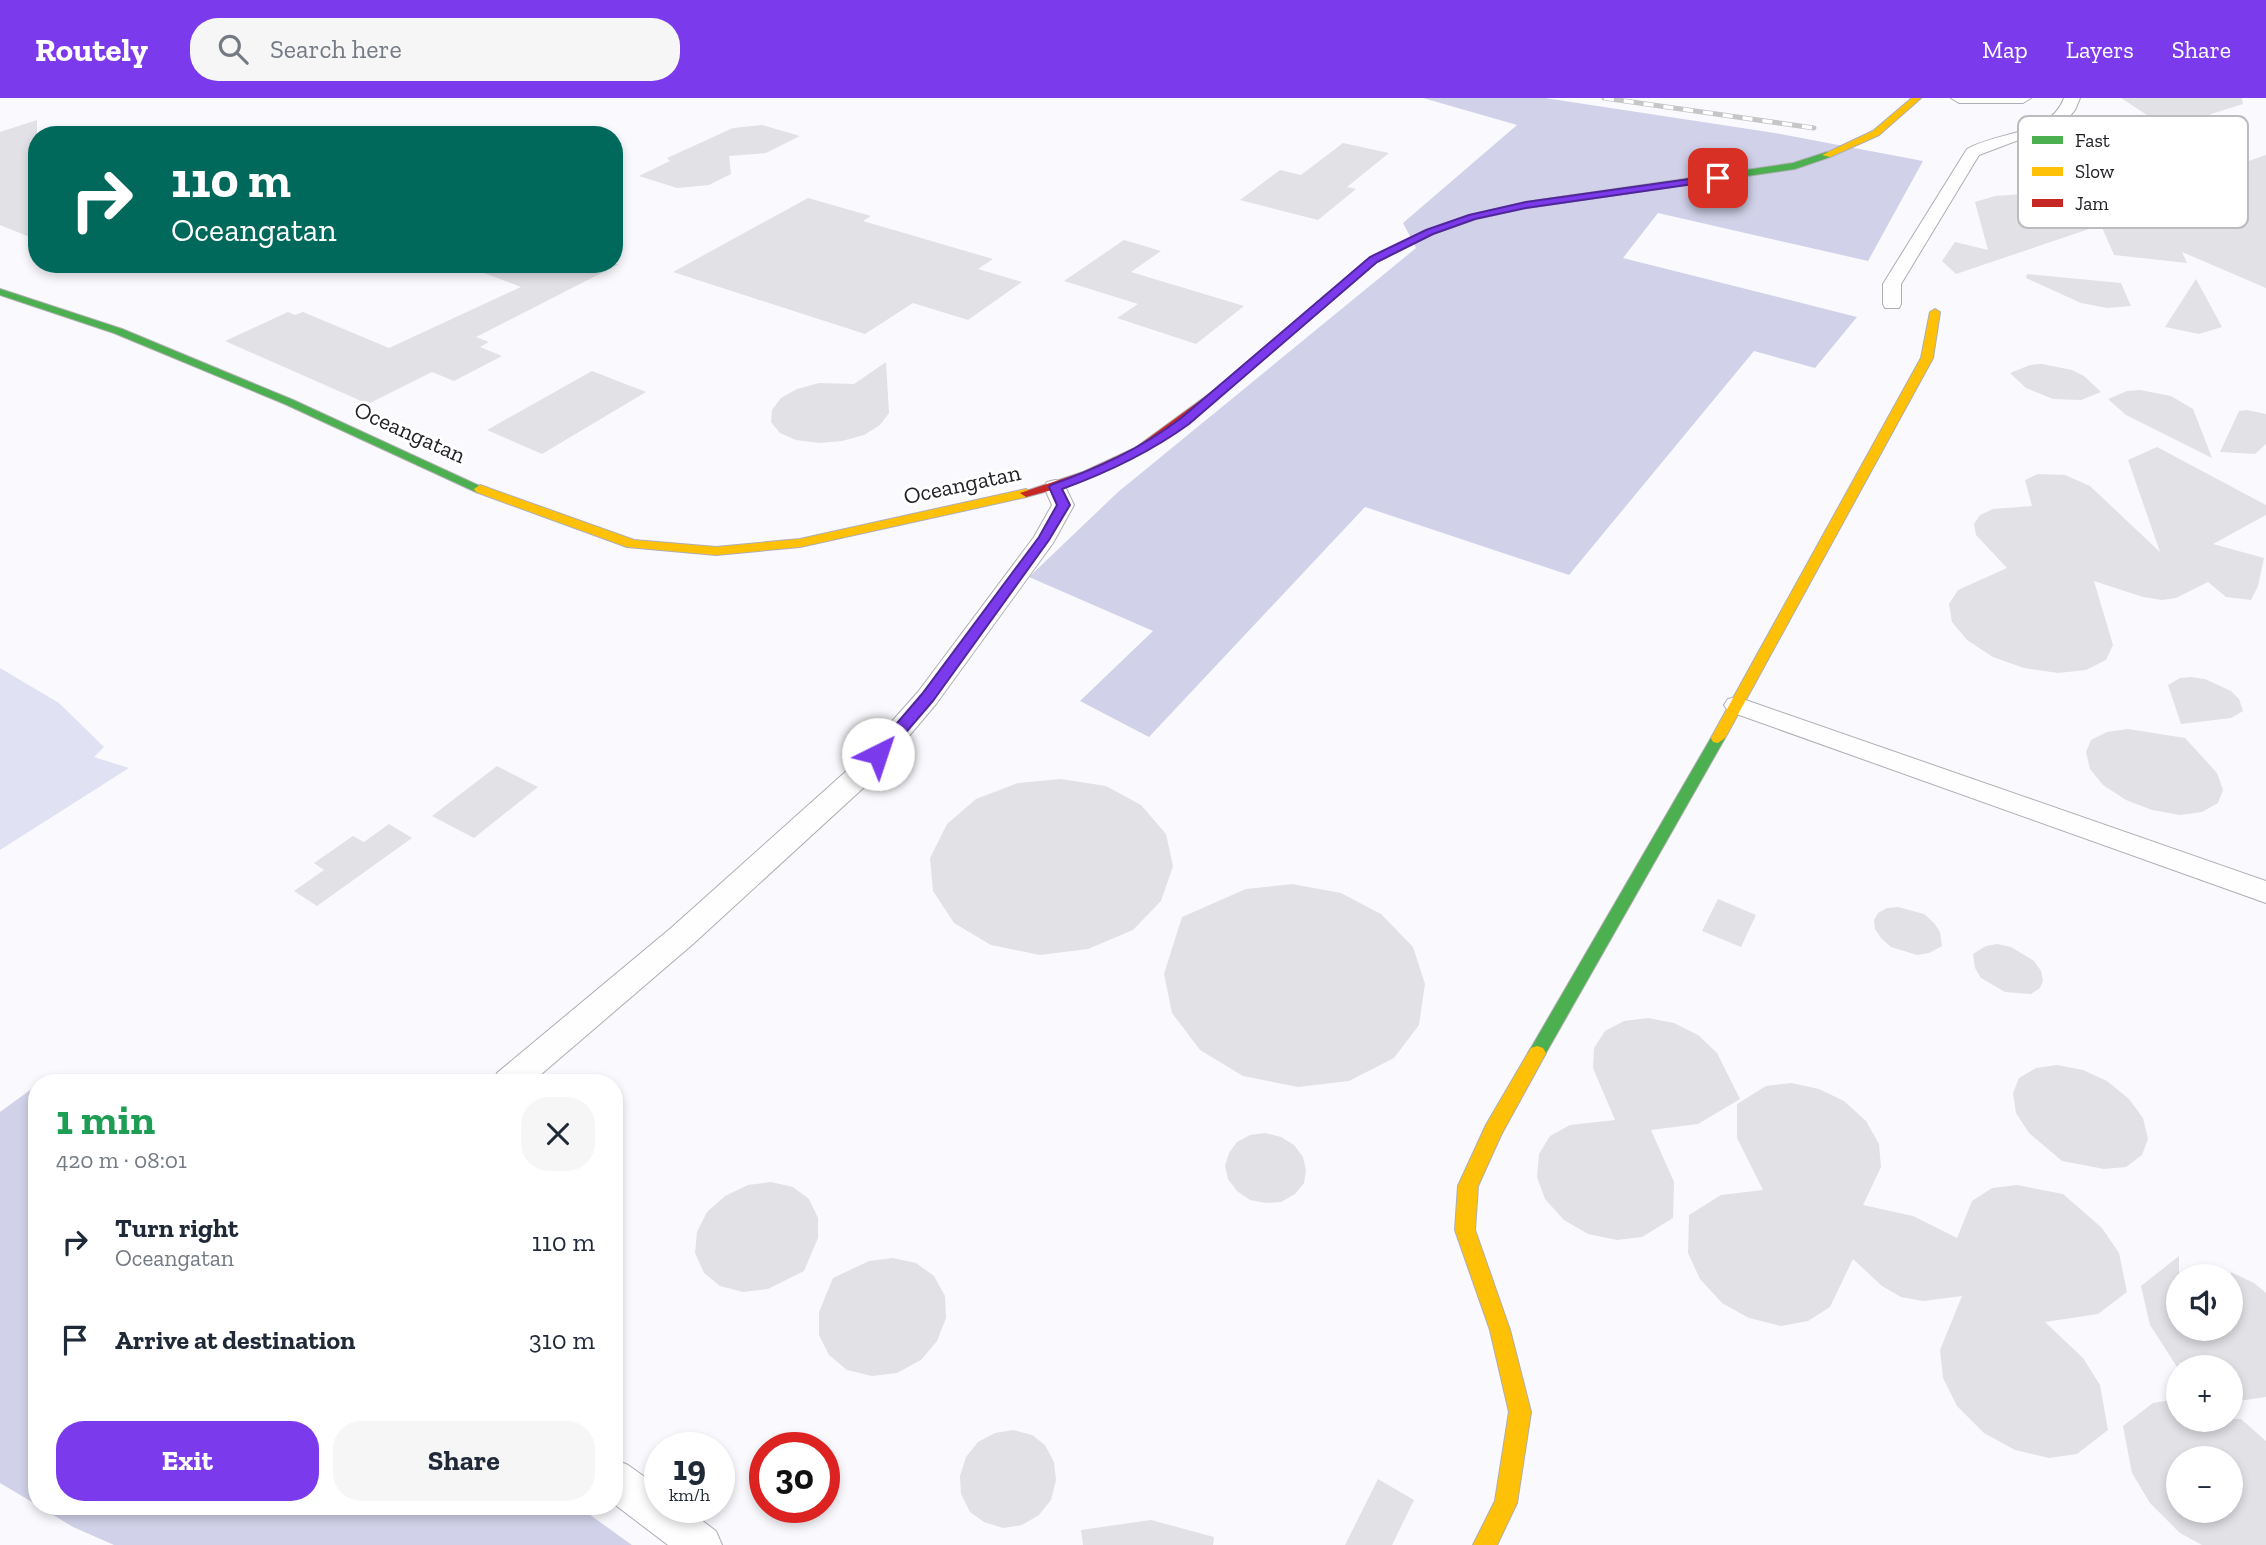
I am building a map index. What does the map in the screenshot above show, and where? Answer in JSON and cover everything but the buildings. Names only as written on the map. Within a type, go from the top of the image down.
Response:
[{"type":"street","name":"Oceangatan","points":[[5,297],[142,341],[289,402],[484,491],[632,544],[716,551],[800,543],[1055,487],[1112,466],[1153,444],[1184,421],[1373,260],[1390,249],[1473,217],[1526,205],[1741,175],[1808,162],[1863,143],[1896,120],[1917,98]]},
{"type":"street","points":[[1959,98],[2023,98]]},
{"type":"street","points":[[2060,116],[2071,104],[2072,98]]},
{"type":"street","points":[[1892,304],[1892,284],[1973,152],[1983,144],[2018,136]]},
{"type":"street","points":[[1485,1545],[1506,1503],[1520,1412],[1500,1330],[1465,1230],[1468,1186],[1493,1130],[1737,705],[1927,358],[1935,312]]},
{"type":"street","points":[[520,1074],[682,936],[862,773],[927,698],[1045,537],[1063,505],[1055,487]]},
{"type":"street","points":[[1737,705],[2266,892]]},
{"type":"street","points":[[623,1486],[702,1545]]},
{"type":"shaded area","points":[[1423,98],[1545,98],[1775,133],[1923,161],[1868,261],[1658,213],[1623,258],[1857,317],[1815,368],[1754,351],[1569,575],[1365,507],[1149,737],[1080,701],[1153,631],[1029,577],[1118,492],[1416,248],[1403,223],[1517,125]]},
{"type":"shaded area","points":[[0,668],[59,703],[104,747],[94,757],[129,768],[0,850]]},
{"type":"shaded area","points":[[28,1092],[28,1500],[0,1483],[0,1112]]},
{"type":"shaded area","points":[[53,1515],[590,1515],[632,1545],[114,1545]]},
{"type":"railway","points":[[1604,98],[1814,128]]},
{"type":"traffic: fast","points":[[1235,378],[1373,260],[1430,232],[1473,217],[1526,205],[1795,166],[1827,155]]},
{"type":"traffic: fast","points":[[0,292],[118,331],[289,402],[480,489]]},
{"type":"traffic: fast","points":[[1537,1053],[1718,738]]},
{"type":"traffic: slow","points":[[1827,155],[1876,133],[1917,98]]},
{"type":"traffic: slow","points":[[1718,738],[1927,358],[1935,312]]},
{"type":"traffic: slow","points":[[480,489],[632,544],[716,551],[800,543],[1026,493]]},
{"type":"traffic: slow","points":[[1485,1545],[1506,1503],[1520,1412],[1500,1330],[1465,1230],[1468,1186],[1493,1131],[1537,1053]]},
{"type":"traffic: jam","points":[[1026,493],[1088,475],[1139,450],[1186,418],[1235,378]]},
{"type":"route","points":[[878,754],[927,698],[1045,537],[1063,505],[1055,487],[1112,466],[1153,444],[1184,421],[1373,260],[1390,249],[1473,217],[1526,205],[1718,178]]}]
